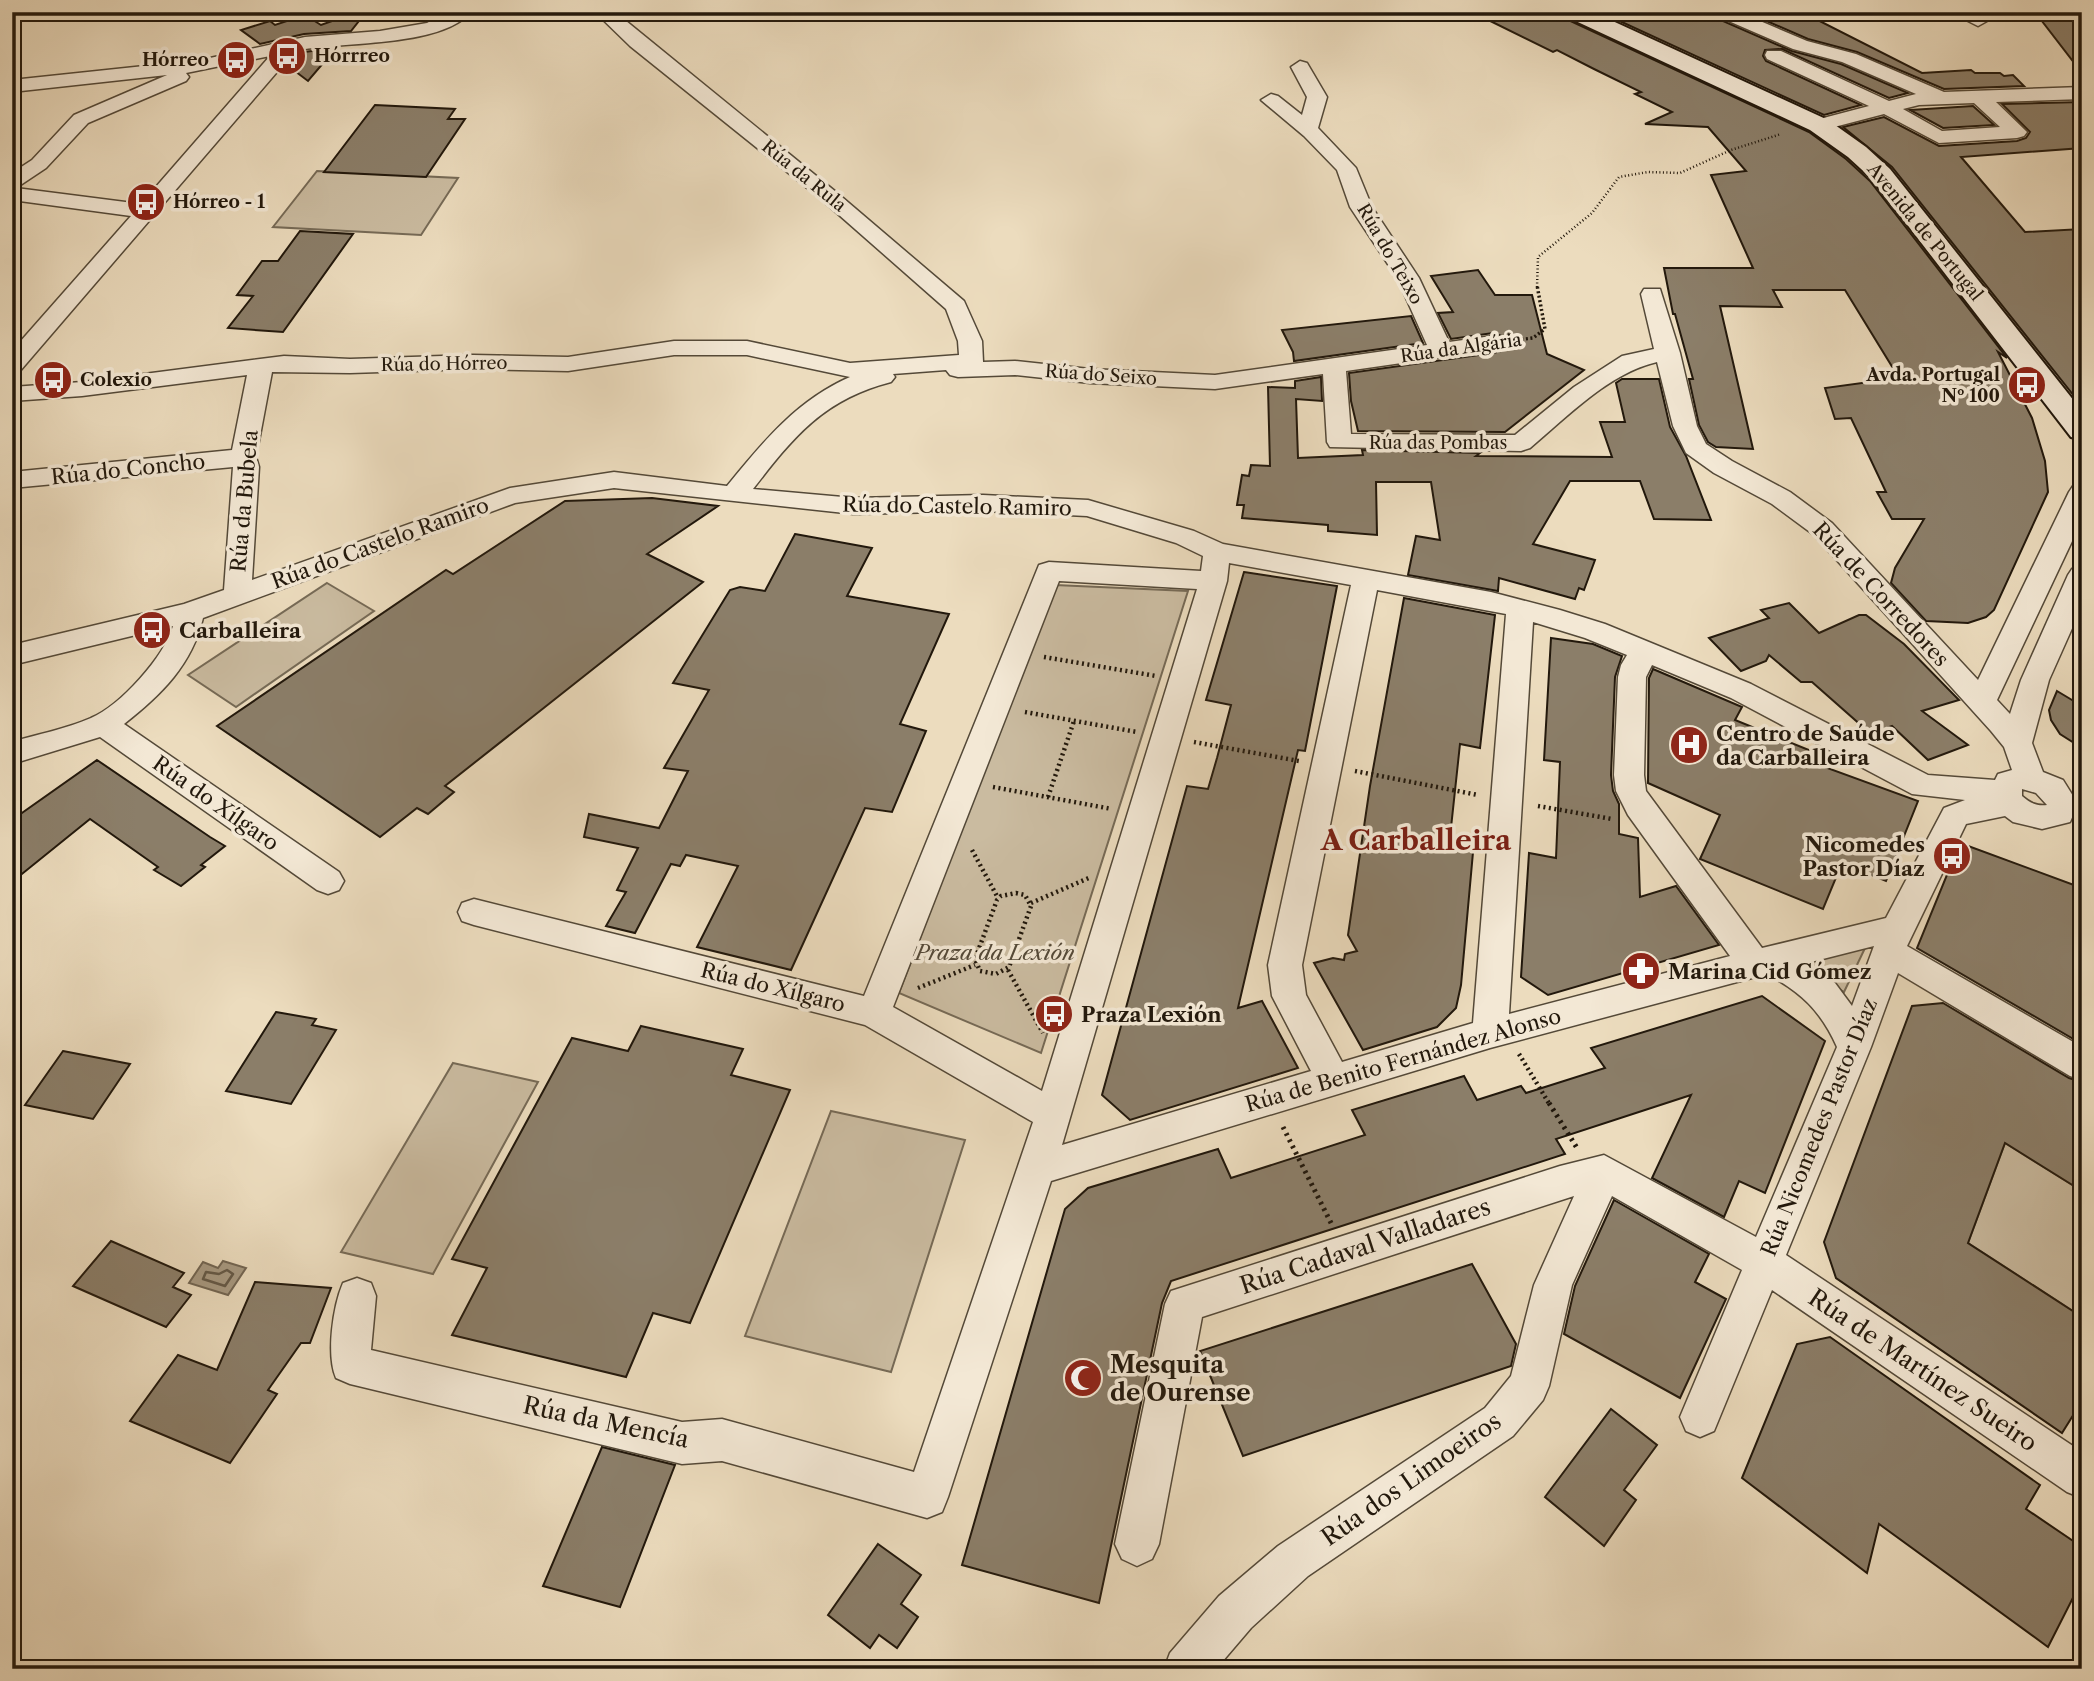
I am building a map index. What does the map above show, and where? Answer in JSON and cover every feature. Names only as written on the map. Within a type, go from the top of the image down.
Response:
[{"type":"street","points":[[12,86],[201,66],[306,43],[380,37],[432,27],[462,12]]},
{"type":"street","name":"Rúa da Rula","points":[[604,12],[637,42],[829,195],[956,306],[970,341],[971,365]]},
{"type":"street","name":"Avenida de Portugal","points":[[1575,12],[1819,125],[1841,139],[1881,174],[2082,430]]},
{"type":"street","points":[[1723,12],[1800,45],[1849,58],[1920,94],[1941,97],[2082,93]]},
{"type":"street","points":[[1959,12],[1978,21]]},
{"type":"street","points":[[12,366],[288,47]]},
{"type":"street","points":[[1774,55],[1939,137],[2017,132],[1978,96]]},
{"type":"street","points":[[12,183],[39,164],[81,119],[230,59]]},
{"type":"street","points":[[1300,67],[1317,97],[1308,130]]},
{"type":"street","points":[[1819,125],[1885,108],[1920,94]]},
{"type":"street","name":"Rúa do Teixo","points":[[1271,100],[1308,130],[1346,168],[1361,207],[1408,278],[1441,349]]},
{"type":"street","points":[[12,194],[145,211]]},
{"type":"street","name":"Rúa de Corredores","points":[[1652,294],[1685,426],[1695,447],[1723,467],[1781,498],[1823,529],[1982,702]]},
{"type":"street","name":"Rúa da Algária","points":[[1230,380],[1492,343]]},
{"type":"street","name":"Rúa do Hórreo","points":[[12,394],[82,389],[284,363],[350,366],[473,362],[568,364],[686,348],[747,348],[850,370],[873,369]]},
{"type":"street","name":"Rúa das Pombas","points":[[1334,366],[1339,442],[1521,443],[1583,392],[1630,361],[1668,353]]},
{"type":"street","name":"Rúa do Seixo","points":[[873,369],[971,365],[1090,376],[1215,382],[1230,380]]},
{"type":"street","name":"Rúa do Seixo","points":[[734,495],[785,433],[833,394],[872,378],[971,365]]},
{"type":"street","name":"Rúa da Bubela","points":[[237,594],[246,467],[243,457],[261,366]]},
{"type":"street","name":"Rúa do Concho","points":[[12,480],[243,457]]},
{"type":"street","name":"Rúa do Castelo Ramiro","points":[[12,655],[190,612],[510,496],[614,480],[854,506],[983,503],[1088,509],[1185,537],[1215,566],[1366,578],[1520,608],[1595,631],[1741,691],[1923,786],[2016,791]]},
{"type":"street","points":[[2017,743],[1982,702],[2082,492]]},
{"type":"street","points":[[875,1009],[1049,571],[1215,566],[1037,1169]]},
{"type":"street","points":[[2070,820],[2036,817],[2016,791],[2017,743],[2035,680],[2082,575]]},
{"type":"street","points":[[1333,1079],[1289,996],[1284,981],[1284,965],[1366,578]]},
{"type":"street","points":[[1496,1031],[1507,800],[1520,608]]},
{"type":"street","points":[[12,752],[104,725],[151,687],[183,641],[190,612]]},
{"type":"street","points":[[1648,652],[1635,665],[1632,677],[1629,775],[1639,807],[1763,962],[1812,981],[1826,993],[1841,1016],[1854,1047]]},
{"type":"street","name":"Rúa do Xílgaro","points":[[104,725],[328,881]]},
{"type":"street","points":[[1923,786],[1955,816],[1984,807],[2016,791]]},
{"type":"street","name":"Rúa Nicomedes Pastor Díaz","points":[[1700,1417],[1854,1047],[1894,941],[1955,816]]},
{"type":"street","name":"Rúa do Xílgaro","points":[[474,912],[875,1009],[1052,1115]]},
{"type":"street","name":"Rúa de Benito Fernández Alonso","points":[[1037,1169],[1496,1031],[1864,934],[1894,941]]},
{"type":"street","points":[[1894,941],[2082,1065]]},
{"type":"street","name":"Rúa da Mencía","points":[[357,1296],[350,1364],[682,1443],[722,1440],[927,1497],[1037,1169]]},
{"type":"street","points":[[1599,1173],[1764,1262]]},
{"type":"street","name":"Rúa Cadaval Valladares","points":[[1137,1544],[1185,1304],[1599,1173]]},
{"type":"street","name":"Rúa dos Limoeiros","points":[[1186,1669],[1235,1612],[1293,1561],[1499,1422],[1529,1387],[1553,1285],[1599,1173]]},
{"type":"street","name":"Rúa de Martínez Sueiro","points":[[1764,1262],[2082,1477]]},
{"type":"path","name":"Rúa da Algária","points":[[1492,343],[1532,338],[1545,329],[1536,281],[1538,257],[1592,213],[1619,177],[1637,173],[1668,174],[1684,171],[1755,140],[1819,125]]},
{"type":"path","points":[[1016,652],[1182,681]]},
{"type":"path","points":[[994,706],[1654,827]]},
{"type":"path","points":[[1048,797],[1074,721]]},
{"type":"path","points":[[965,781],[1141,815]]},
{"type":"path","points":[[952,814],[998,898],[975,965],[987,974],[1008,970]]},
{"type":"path","points":[[1065,1073],[1008,970],[1031,903],[1128,861]]},
{"type":"path","points":[[998,898],[1016,893],[1025,895],[1031,903]]},
{"type":"path","points":[[875,1009],[975,965]]},
{"type":"path","points":[[1496,1031],[1599,1173]]},
{"type":"path","points":[[1268,1099],[1346,1251]]},
{"type":"green space","points":[[317,171],[458,178],[421,235],[273,227]]},
{"type":"green space","points":[[327,583],[374,611],[236,707],[188,675]]},
{"type":"green space","name":"Praza da Lexión","points":[[1055,585],[1188,591],[1041,1053],[899,993]]},
{"type":"green space","points":[[1866,946],[1844,992],[1800,965]]},
{"type":"green space","points":[[453,1063],[538,1082],[433,1274],[341,1252]]},
{"type":"green space","points":[[831,1111],[965,1140],[891,1372],[745,1336]]},
{"type":"green space","points":[[2005,1143],[2082,1191],[2082,1317],[1968,1243]]},
{"type":"water","points":[[223,1261],[246,1268],[228,1295],[189,1283],[203,1262],[218,1268]]},
{"type":"building","points":[[358,12],[366,12],[351,31],[304,34],[260,44],[241,30],[270,21],[275,25],[305,15],[321,25]]},
{"type":"building","points":[[1472,12],[1562,12],[1566,19],[1809,132],[1846,159],[1870,181],[2007,358],[1998,352],[2032,418],[2045,461],[2048,492],[1994,610],[1986,617],[1968,623],[1926,621],[1891,583],[1895,568],[1924,519],[1892,519],[1877,492],[1886,492],[1851,418],[1835,419],[1825,388],[1899,378],[1845,290],[1773,290],[1782,307],[1720,306],[1753,449],[1716,447],[1708,442],[1699,425],[1689,379],[1693,379],[1673,314],[1664,268],[1753,268],[1711,175],[1746,171],[1708,127],[1645,124],[1672,112],[1635,94],[1641,92],[1557,50],[1553,52]]},
{"type":"building","points":[[1600,12],[1712,12],[1716,18],[1792,51],[1841,64],[1908,93],[1889,98],[1782,49],[1765,50],[1763,56],[1766,61],[1861,105],[1824,115]]},
{"type":"building","points":[[1746,12],[1802,12],[1922,73],[1971,70],[1975,73],[2000,73],[2004,76],[2013,75],[2024,86],[1944,89],[1857,52],[1808,39]]},
{"type":"building","points":[[2035,12],[2082,12],[2082,73]]},
{"type":"building","points":[[336,48],[308,81],[287,65],[296,53]]},
{"type":"building","points":[[2082,102],[2082,148],[1961,157],[2025,232],[2082,229],[2082,406],[1892,167],[1843,127],[1884,117],[1939,146],[2017,141],[2026,138],[2030,132],[2002,104]]},
{"type":"building","points":[[375,105],[455,109],[448,119],[465,119],[426,177],[324,172]]},
{"type":"building","points":[[1973,106],[1994,125],[1943,128],[1910,110]]},
{"type":"building","points":[[300,231],[353,234],[283,332],[228,328],[253,296],[237,295],[262,261],[278,261]]},
{"type":"building","points":[[1478,270],[1495,295],[1532,295],[1547,354],[1584,370],[1505,432],[1358,431],[1351,401],[1349,373],[1493,353],[1501,351],[1506,345],[1502,336],[1493,333],[1451,339],[1438,313],[1453,312],[1431,276]]},
{"type":"building","points":[[1411,316],[1423,343],[1294,361],[1293,352],[1282,330]]},
{"type":"building","points":[[1321,377],[1322,401],[1296,399],[1298,458],[1363,455],[1362,450],[1480,453],[1476,456],[1612,457],[1600,422],[1625,422],[1616,383],[1622,379],[1659,379],[1670,427],[1686,456],[1711,520],[1654,519],[1640,481],[1570,481],[1533,544],[1595,560],[1584,590],[1579,588],[1575,599],[1499,578],[1498,591],[1408,575],[1416,536],[1440,540],[1431,482],[1376,482],[1377,535],[1328,531],[1328,525],[1242,518],[1244,505],[1237,505],[1242,475],[1249,476],[1251,465],[1270,466],[1268,387],[1295,388],[1295,381]]},
{"type":"building","points":[[652,498],[718,506],[647,554],[703,582],[445,786],[454,792],[428,814],[417,808],[380,837],[217,726],[446,570],[453,574],[565,501]]},
{"type":"building","points":[[795,534],[872,548],[847,596],[949,614],[900,724],[926,731],[892,812],[865,808],[791,970],[697,947],[738,866],[686,855],[680,866],[671,864],[635,933],[606,926],[626,892],[617,890],[638,848],[584,837],[589,814],[659,828],[688,771],[664,768],[709,690],[673,683],[730,590],[740,587],[765,591]]},
{"type":"building","points":[[1244,572],[1337,586],[1305,751],[1298,750],[1238,1008],[1262,1001],[1298,1068],[1130,1120],[1102,1095],[1187,786],[1208,789],[1217,758],[1231,705],[1206,700]]},
{"type":"building","points":[[1404,598],[1495,615],[1480,748],[1460,744],[1450,837],[1474,841],[1461,985],[1456,1008],[1437,1027],[1363,1050],[1314,963],[1333,958],[1344,960],[1345,954],[1357,951],[1348,935],[1370,786]]},
{"type":"building","points":[[1789,603],[1819,633],[1859,615],[1866,615],[1904,644],[1959,700],[1922,711],[1968,745],[1928,760],[1892,726],[1871,734],[1812,682],[1801,682],[1769,655],[1766,661],[1741,671],[1709,638],[1769,618],[1761,610]]},
{"type":"building","points":[[1551,638],[1593,644],[1622,656],[1615,677],[1611,775],[1613,791],[1619,804],[1619,834],[1638,838],[1640,897],[1676,886],[1719,945],[1548,995],[1521,977],[1529,853],[1556,858],[1560,762],[1544,760]]},
{"type":"building","points":[[1653,669],[1742,707],[1735,720],[1816,753],[1800,758],[1918,801],[1886,881],[1842,863],[1823,909],[1700,859],[1720,815],[1648,783],[1649,678]]},
{"type":"building","points":[[2057,691],[2082,706],[2082,748],[2060,734],[2051,720],[2049,710]]},
{"type":"building","points":[[97,760],[225,846],[181,886],[154,870],[158,867],[90,819],[12,882],[12,820]]},
{"type":"building","points":[[1960,843],[2082,888],[2082,1044],[1917,948]]},
{"type":"building","points":[[1762,996],[1825,1041],[1765,1193],[1739,1181],[1724,1217],[1652,1178],[1691,1095],[1556,1139],[1565,1154],[1171,1281],[1162,1303],[1099,1603],[962,1565],[1065,1209],[1088,1188],[1218,1149],[1231,1178],[1365,1135],[1352,1110],[1464,1076],[1477,1100],[1521,1086],[1526,1093],[1605,1068],[1591,1048]]},
{"type":"building","points":[[1943,1003],[2069,1078],[2082,1082],[2082,1191],[2005,1143],[1968,1243],[2082,1317],[2082,1401],[2062,1433],[1836,1278],[1824,1242],[1912,1006]]},
{"type":"building","points":[[276,1012],[316,1019],[312,1025],[336,1030],[291,1104],[226,1091]]},
{"type":"building","points":[[641,1026],[743,1049],[731,1075],[790,1090],[690,1323],[653,1313],[626,1377],[452,1335],[487,1268],[452,1259],[572,1038],[628,1051]]},
{"type":"building","points":[[63,1051],[130,1064],[93,1119],[25,1105]]},
{"type":"building","points":[[1614,1200],[1709,1254],[1695,1282],[1726,1299],[1680,1398],[1564,1334],[1575,1286]]},
{"type":"building","points":[[111,1241],[184,1273],[173,1287],[191,1295],[166,1327],[73,1286]]},
{"type":"building","points":[[1472,1264],[1516,1344],[1511,1366],[1243,1456],[1200,1351]]},
{"type":"building","points":[[255,1282],[331,1288],[310,1343],[301,1343],[268,1390],[277,1394],[230,1463],[130,1421],[178,1355],[217,1370]]},
{"type":"building","points":[[1830,1337],[2040,1485],[2026,1509],[2082,1547],[2082,1580],[2048,1647],[1879,1524],[1867,1573],[1742,1478],[1797,1344]]},
{"type":"building","points":[[1611,1409],[1657,1445],[1624,1490],[1636,1500],[1604,1546],[1545,1497]]},
{"type":"building","points":[[602,1447],[675,1465],[620,1607],[543,1586]]},
{"type":"building","points":[[878,1544],[921,1575],[901,1604],[918,1617],[897,1648],[879,1635],[870,1648],[828,1615]]},
{"type":"place","name":"Hórrreo","points":[[287,56]]},
{"type":"place","name":"Hórreo","points":[[236,60]]},
{"type":"place","name":"Hórreo - 1","points":[[146,202]]},
{"type":"place","name":"Colexio","points":[[53,380]]},
{"type":"place","name":"Avda. Portugal Nº 100","points":[[2027,385]]},
{"type":"place","name":"Carballeira","points":[[152,630]]},
{"type":"place","name":"Centro de Saúde da Carballeira","points":[[1689,745]]},
{"type":"place","name":"Nicomedes Pastor Díaz","points":[[1952,856]]},
{"type":"place","name":"Marina Cid Gómez","points":[[1641,971]]},
{"type":"place","name":"Praza Lexión","points":[[1054,1014]]},
{"type":"place","name":"Mesquita de Ourense","points":[[1083,1378]]},
{"type":"district","name":"A Carballeira","points":[[1416,840]]}]
